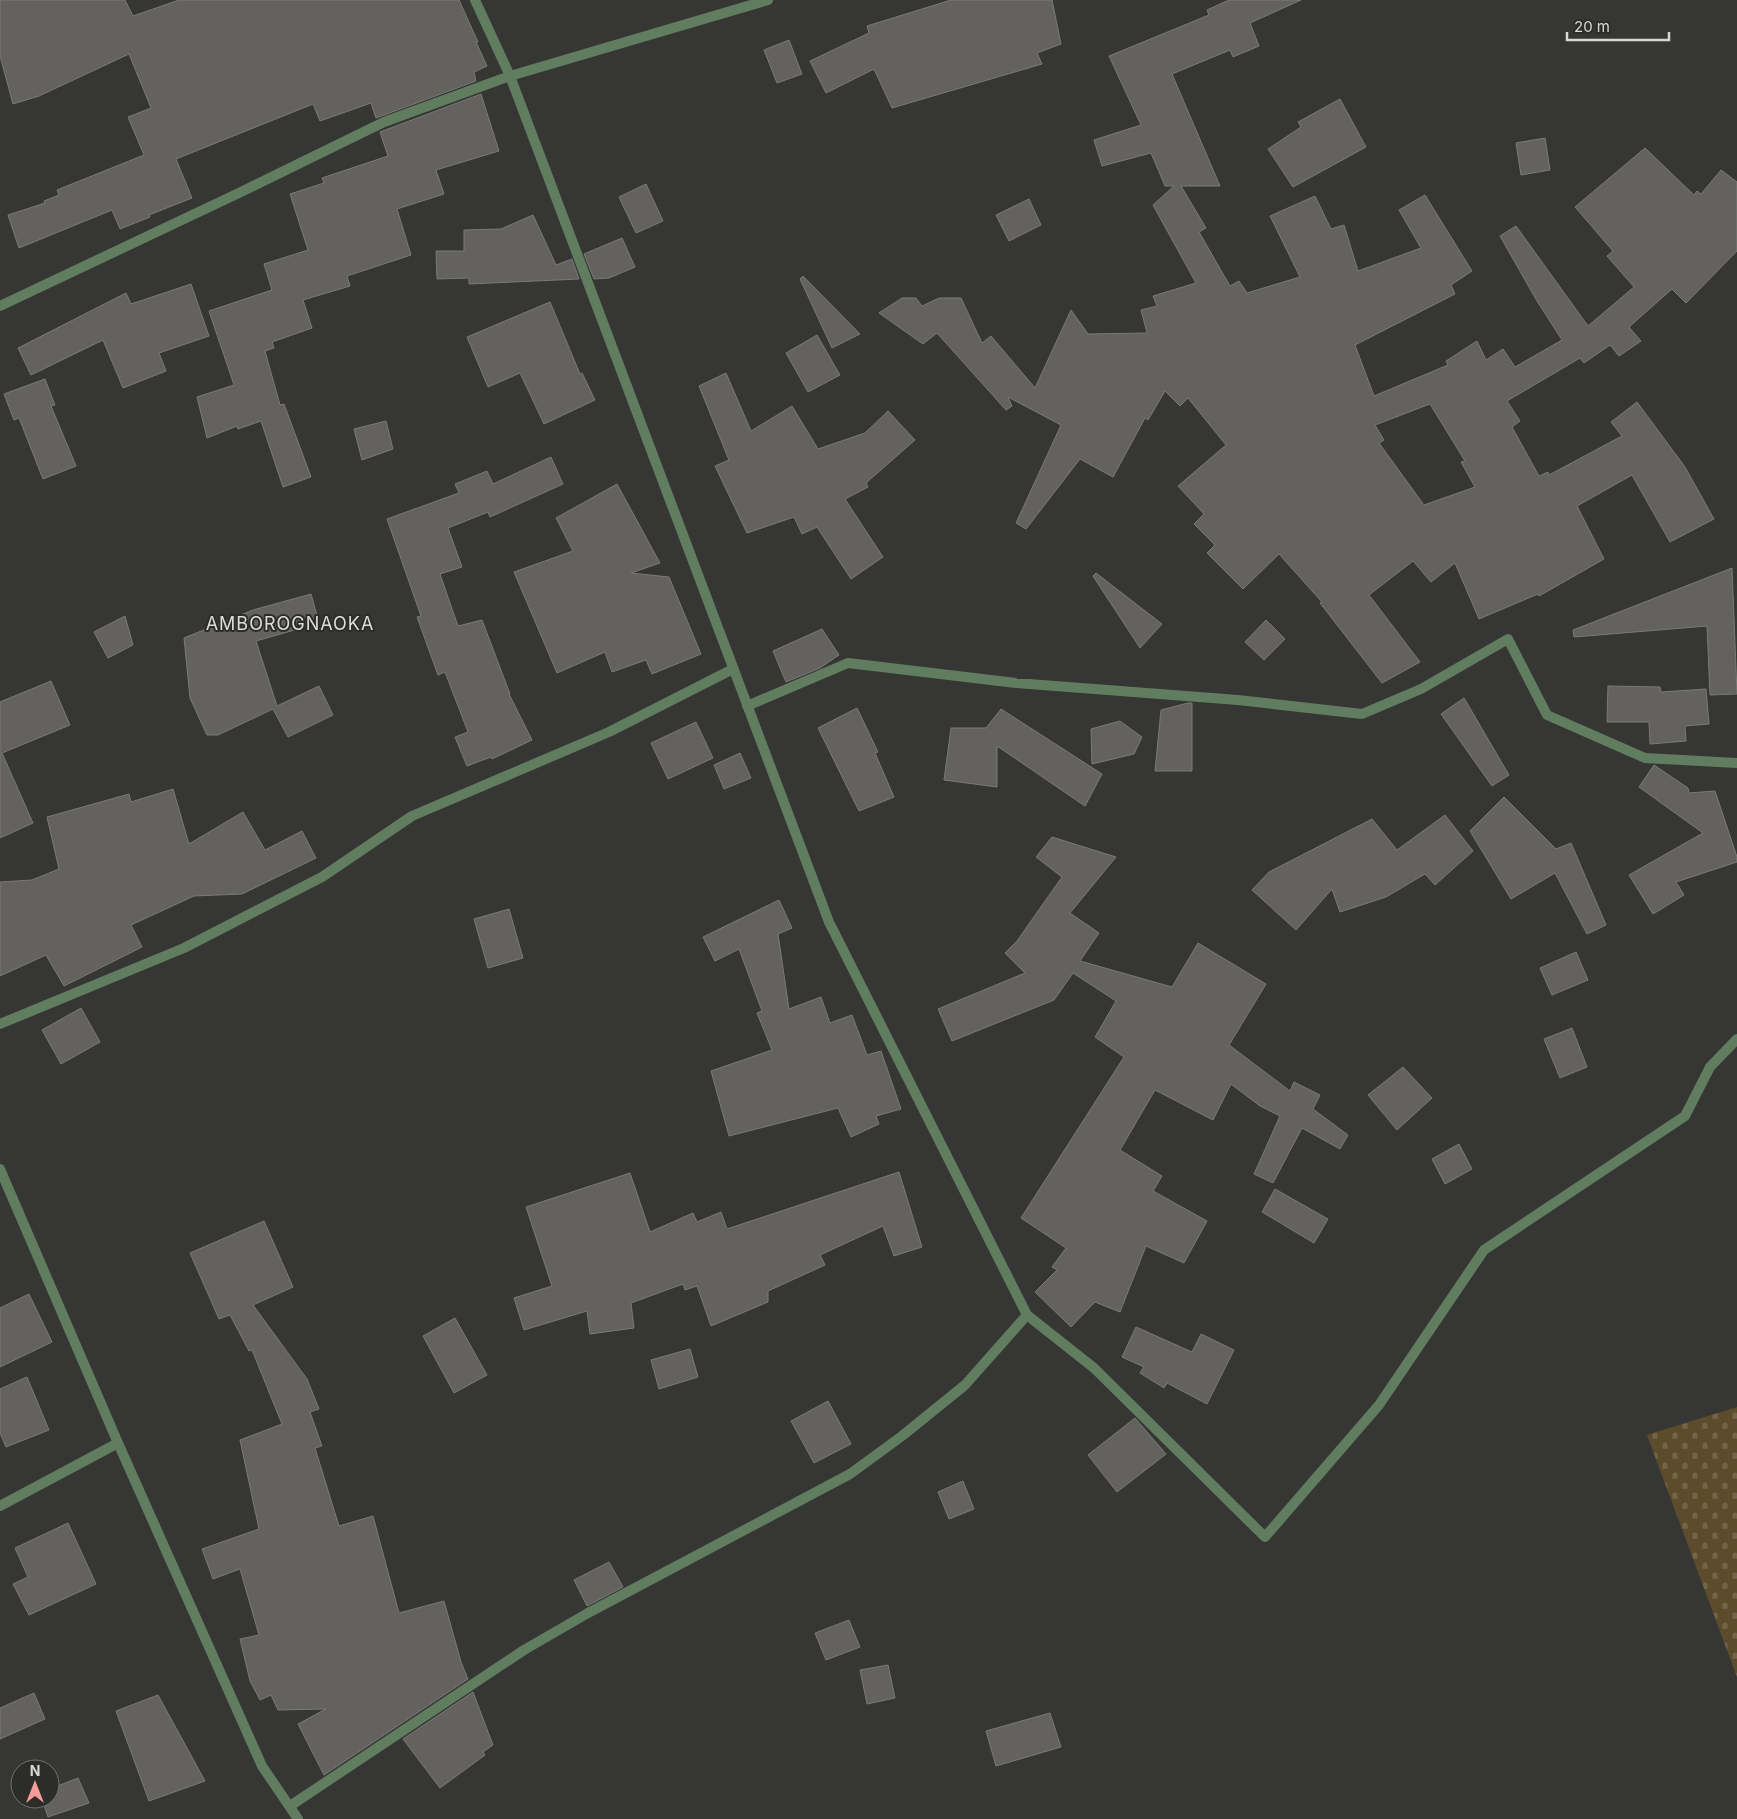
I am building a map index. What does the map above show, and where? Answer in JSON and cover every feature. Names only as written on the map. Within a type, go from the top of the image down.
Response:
[{"type":"street","points":[[475,0],[510,76],[828,922],[1026,1315],[1094,1368],[1265,1537],[1379,1405],[1484,1250],[1685,1116],[1710,1067],[1737,1039]]},
{"type":"street","points":[[0,306],[384,122],[510,76],[768,0]]},
{"type":"street","points":[[747,706],[848,663],[1016,683],[1238,700],[1362,714],[1421,688],[1508,639],[1548,715],[1645,758],[1737,763]]},
{"type":"street","points":[[0,1024],[184,948],[322,877],[412,816],[609,732],[733,669]]},
{"type":"street","points":[[0,1169],[118,1443],[262,1766],[298,1819]]},
{"type":"street","points":[[290,1806],[524,1650],[588,1613],[850,1474],[902,1436],[965,1385],[1026,1315]]},
{"type":"street","points":[[0,1506],[118,1443]]},
{"type":"green space","points":[[1737,1407],[1737,1677],[1647,1435]]},
{"type":"building","points":[[0,0],[125,0],[133,16],[179,0],[459,0],[487,66],[474,72],[476,81],[376,118],[371,103],[320,121],[313,104],[176,159],[192,198],[120,229],[112,210],[19,248],[8,215],[45,203],[44,201],[59,195],[57,190],[144,155],[128,117],[151,108],[129,54],[39,96],[13,104],[0,56]]},
{"type":"building","points":[[951,0],[1052,0],[1061,44],[1037,53],[1042,64],[892,108],[874,69],[826,93],[810,61],[869,33],[867,26]]},
{"type":"building","points":[[1229,0],[1301,0],[1250,23],[1259,46],[1233,57],[1230,50],[1172,74],[1220,186],[1181,186],[1206,228],[1199,232],[1230,286],[1239,281],[1247,293],[1300,277],[1270,216],[1315,196],[1331,229],[1344,225],[1358,271],[1421,248],[1399,210],[1425,195],[1472,271],[1451,285],[1455,294],[1355,345],[1374,396],[1448,365],[1446,361],[1477,341],[1486,360],[1503,349],[1515,367],[1562,340],[1537,301],[1500,236],[1516,226],[1588,326],[1634,287],[1607,256],[1613,251],[1575,207],[1645,148],[1694,195],[1697,191],[1701,194],[1721,170],[1737,182],[1737,251],[1686,303],[1672,289],[1629,327],[1641,341],[1619,356],[1610,345],[1584,363],[1580,358],[1507,401],[1520,421],[1512,427],[1539,476],[1548,472],[1549,475],[1622,436],[1611,422],[1637,402],[1685,467],[1714,519],[1670,542],[1632,475],[1577,506],[1604,559],[1539,596],[1538,594],[1479,619],[1455,563],[1431,582],[1413,561],[1369,595],[1420,662],[1382,683],[1320,603],[1322,602],[1279,554],[1243,589],[1207,553],[1215,545],[1194,524],[1204,514],[1178,486],[1226,445],[1188,398],[1180,406],[1165,391],[1148,420],[1145,418],[1113,477],[1080,459],[1026,529],[1016,523],[1061,425],[1008,397],[1012,406],[1006,410],[937,333],[923,344],[879,313],[902,298],[916,298],[922,306],[939,298],[961,298],[982,343],[991,336],[1035,388],[1071,310],[1088,334],[1147,333],[1141,310],[1157,306],[1153,296],[1196,283],[1153,205],[1174,186],[1165,186],[1151,153],[1102,166],[1094,140],[1141,125],[1109,56],[1209,15],[1207,10]],"holes":[[[1430,404],[1465,461],[1461,462],[1475,487],[1424,505],[1379,443],[1384,440],[1375,425]]]},
{"type":"building","points":[[789,40],[802,74],[777,83],[764,50]]},
{"type":"building","points":[[481,94],[499,151],[436,170],[444,194],[397,209],[411,255],[347,276],[350,286],[303,300],[312,328],[272,342],[274,348],[265,351],[280,405],[284,404],[311,477],[283,487],[261,421],[238,429],[237,426],[207,438],[197,397],[234,385],[209,311],[272,290],[264,264],[308,250],[290,194],[324,183],[322,178],[388,156],[380,132]]},
{"type":"building","points":[[1340,99],[1366,147],[1293,187],[1268,149],[1301,127],[1298,122]]},
{"type":"building","points":[[1545,138],[1550,170],[1521,175],[1516,143]]},
{"type":"building","points":[[646,184],[663,221],[636,233],[619,197]]},
{"type":"building","points":[[1029,199],[1041,225],[1009,241],[996,215]]},
{"type":"building","points":[[533,215],[556,265],[572,259],[579,279],[469,284],[469,278],[437,279],[436,251],[464,251],[464,230],[501,229]]},
{"type":"building","points":[[622,238],[635,267],[609,278],[594,279],[584,254]]},
{"type":"building","points":[[803,276],[860,334],[832,348],[800,279]]},
{"type":"building","points":[[191,284],[209,336],[159,353],[166,371],[123,388],[103,340],[31,375],[18,348],[126,293],[131,304]]},
{"type":"building","points":[[550,302],[580,374],[582,373],[595,400],[544,424],[520,373],[488,387],[467,337]]},
{"type":"building","points":[[817,335],[840,375],[808,392],[786,353]]},
{"type":"building","points":[[726,373],[751,431],[792,406],[818,449],[865,433],[888,411],[915,440],[866,483],[868,487],[845,499],[883,557],[851,579],[817,527],[802,534],[794,517],[747,533],[715,466],[729,460],[699,386]]},
{"type":"building","points":[[45,379],[55,405],[51,406],[76,466],[43,479],[19,418],[14,420],[4,394]]},
{"type":"building","points":[[386,421],[393,449],[362,460],[354,429]]},
{"type":"building","points":[[551,457],[563,484],[490,517],[488,512],[448,528],[462,567],[440,574],[458,626],[482,620],[509,694],[532,740],[492,759],[491,757],[467,766],[455,737],[468,732],[445,672],[438,675],[417,617],[421,616],[387,519],[459,493],[455,484],[487,471],[493,484]]},
{"type":"building","points":[[617,484],[660,563],[631,573],[669,577],[701,654],[652,674],[646,660],[612,672],[605,652],[557,673],[514,572],[573,551],[556,518]]},
{"type":"building","points":[[1732,568],[1737,694],[1710,695],[1707,626],[1574,637],[1573,630]]},
{"type":"building","points":[[1096,573],[1162,624],[1140,648],[1093,576]]},
{"type":"building","points":[[311,594],[319,623],[256,641],[277,706],[319,686],[333,715],[288,737],[273,709],[218,735],[207,735],[190,698],[184,638],[253,610]]},
{"type":"building","points":[[125,616],[133,645],[108,658],[94,632]]},
{"type":"building","points":[[1266,620],[1285,639],[1264,660],[1245,642]]},
{"type":"building","points":[[822,629],[839,655],[820,668],[786,682],[773,651]]},
{"type":"building","points":[[51,681],[70,725],[2,753],[33,823],[0,838],[0,702]]},
{"type":"building","points":[[1608,686],[1660,687],[1661,692],[1706,689],[1709,724],[1685,726],[1686,741],[1650,744],[1649,722],[1607,722]]},
{"type":"building","points":[[1464,698],[1509,775],[1492,786],[1441,714]]},
{"type":"building","points":[[1192,703],[1192,771],[1155,771],[1161,710]]},
{"type":"building","points":[[857,708],[878,752],[875,753],[894,797],[859,811],[818,728]]},
{"type":"building","points":[[1001,709],[1102,774],[1085,806],[997,746],[997,787],[944,780],[951,728],[986,728]]},
{"type":"building","points":[[1120,721],[1142,737],[1134,754],[1092,764],[1091,729]]},
{"type":"building","points":[[696,722],[713,758],[668,779],[651,743]]},
{"type":"building","points":[[740,753],[751,778],[724,789],[714,765]]},
{"type":"building","points":[[1654,765],[1688,788],[1689,793],[1715,791],[1737,862],[1676,882],[1684,895],[1653,914],[1629,875],[1703,833],[1639,787]]},
{"type":"building","points":[[173,789],[189,844],[243,812],[265,850],[302,831],[316,858],[242,894],[194,896],[131,925],[142,947],[64,986],[46,955],[0,976],[0,882],[32,880],[59,869],[47,817],[129,794],[131,802]]},
{"type":"building","points":[[1504,797],[1556,849],[1571,843],[1606,925],[1587,934],[1555,873],[1511,899],[1470,831]]},
{"type":"building","points":[[1445,815],[1473,851],[1435,885],[1425,874],[1386,897],[1340,912],[1332,889],[1296,930],[1252,890],[1269,872],[1372,819],[1397,850]]},
{"type":"building","points":[[1052,837],[1116,857],[1070,913],[1099,933],[1080,961],[1172,987],[1198,943],[1266,984],[1229,1045],[1290,1091],[1294,1082],[1320,1095],[1313,1109],[1348,1135],[1340,1149],[1302,1128],[1273,1183],[1254,1174],[1280,1116],[1260,1106],[1231,1084],[1213,1120],[1155,1090],[1120,1150],[1162,1176],[1153,1191],[1207,1221],[1184,1263],[1146,1246],[1120,1312],[1095,1302],[1071,1327],[1035,1292],[1057,1270],[1052,1267],[1066,1248],[1021,1218],[1124,1057],[1095,1037],[1116,1001],[1073,973],[1054,1000],[952,1041],[938,1009],[1025,973],[1005,953],[1017,941],[1062,877],[1036,857]]},
{"type":"building","points":[[779,900],[792,928],[778,934],[789,1009],[821,997],[830,1023],[852,1015],[867,1055],[881,1051],[901,1109],[876,1116],[879,1124],[851,1137],[838,1108],[729,1136],[711,1071],[772,1050],[757,1013],[762,1011],[739,949],[715,961],[703,937]]},
{"type":"building","points":[[509,909],[523,958],[488,968],[474,919]]},
{"type":"building","points":[[1576,952],[1588,980],[1552,995],[1540,968]]},
{"type":"building","points":[[81,1008],[100,1042],[61,1064],[42,1030]]},
{"type":"building","points":[[1572,1028],[1587,1067],[1560,1078],[1544,1039]]},
{"type":"building","points":[[1403,1067],[1432,1098],[1397,1130],[1368,1095]]},
{"type":"building","points":[[1459,1144],[1472,1169],[1445,1184],[1432,1159]]},
{"type":"building","points":[[899,1172],[922,1247],[894,1256],[883,1226],[820,1255],[825,1265],[768,1291],[768,1302],[711,1326],[697,1286],[685,1290],[683,1284],[631,1303],[634,1328],[590,1334],[587,1311],[524,1330],[514,1298],[552,1286],[526,1207],[630,1173],[650,1232],[693,1213],[697,1222],[721,1212],[727,1229]]},
{"type":"building","points":[[1275,1189],[1328,1219],[1314,1243],[1262,1212]]},
{"type":"building","points":[[264,1221],[293,1287],[253,1305],[307,1379],[319,1409],[310,1412],[322,1446],[315,1448],[339,1526],[373,1516],[399,1613],[444,1601],[461,1662],[468,1679],[324,1775],[298,1724],[326,1709],[278,1710],[271,1695],[260,1700],[250,1681],[240,1639],[259,1635],[240,1569],[213,1579],[202,1549],[259,1529],[240,1440],[282,1424],[252,1350],[249,1351],[230,1315],[219,1319],[190,1253]]},
{"type":"building","points":[[29,1294],[52,1342],[0,1367],[0,1308]]},
{"type":"building","points":[[455,1318],[487,1375],[454,1393],[423,1336]]},
{"type":"building","points":[[1136,1327],[1192,1352],[1201,1334],[1234,1350],[1207,1404],[1167,1383],[1164,1388],[1140,1373],[1144,1367],[1122,1357]]},
{"type":"building","points":[[690,1349],[698,1377],[659,1389],[651,1360]]},
{"type":"building","points":[[27,1377],[49,1430],[6,1447],[0,1433],[0,1389]]},
{"type":"building","points":[[828,1401],[851,1444],[814,1463],[791,1421]]},
{"type":"building","points":[[1135,1418],[1166,1454],[1117,1492],[1088,1455]]},
{"type":"building","points":[[963,1481],[974,1509],[949,1519],[938,1492]]},
{"type":"building","points":[[68,1523],[96,1584],[29,1615],[13,1584],[28,1577],[15,1548]]},
{"type":"building","points":[[609,1562],[623,1587],[587,1606],[574,1580]]},
{"type":"building","points":[[849,1620],[860,1647],[826,1660],[815,1633]]},
{"type":"building","points":[[888,1665],[895,1698],[867,1704],[860,1670]]},
{"type":"building","points":[[473,1692],[493,1745],[483,1752],[485,1755],[440,1788],[403,1739]]},
{"type":"building","points":[[34,1693],[45,1719],[0,1739],[0,1708]]},
{"type":"building","points":[[158,1695],[205,1781],[149,1801],[116,1711]]},
{"type":"building","points":[[1050,1713],[1061,1747],[996,1766],[986,1731]]},
{"type":"building","points":[[78,1778],[89,1803],[48,1817],[45,1809],[60,1809],[60,1785]]},
{"type":"district","name":"AMBOROGNAOKA","points":[[290,623]]}]
